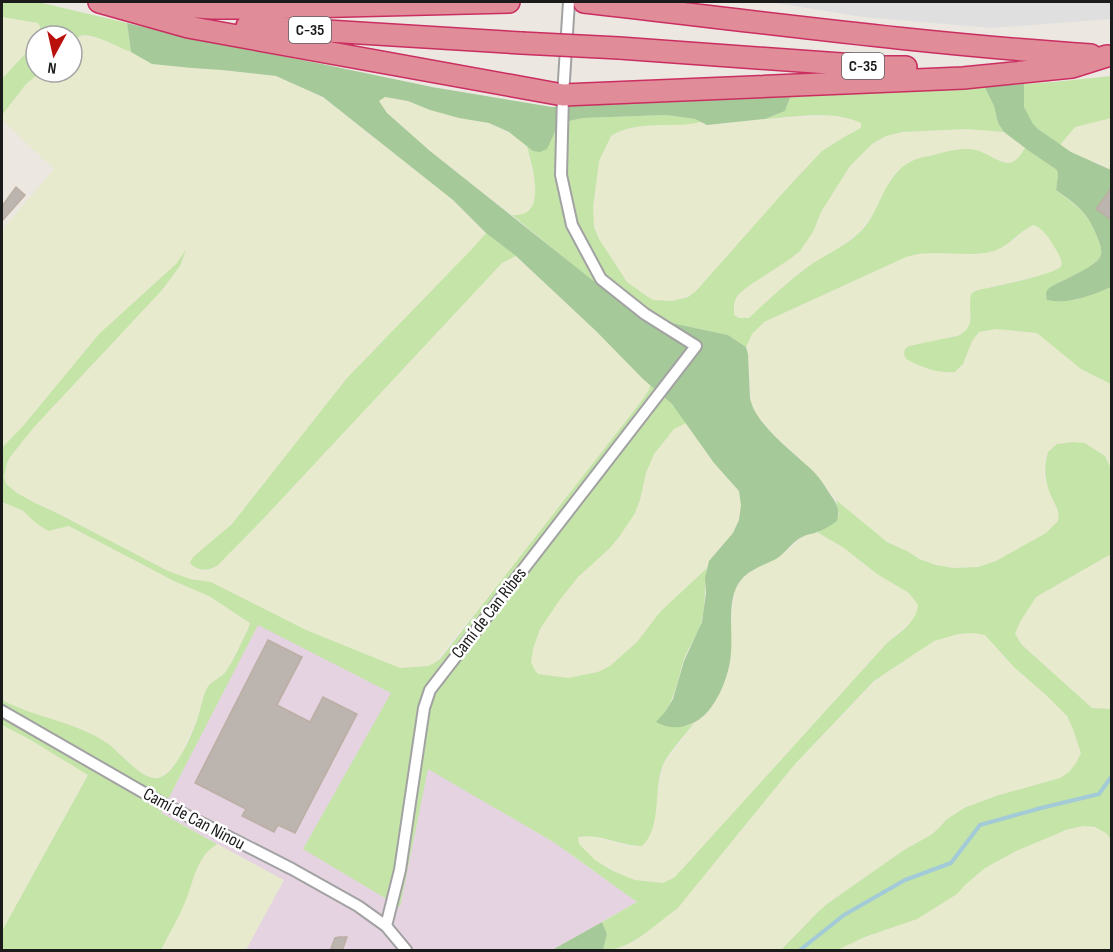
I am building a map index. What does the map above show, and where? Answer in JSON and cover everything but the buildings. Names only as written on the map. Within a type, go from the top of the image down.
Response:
[{"type":"highway","name":"C-35","points":[[100,2],[232,25],[619,48],[883,67],[968,66],[1109,56]]},
{"type":"highway","points":[[100,2],[188,27],[563,95],[963,78],[1072,67],[1109,56]]},
{"type":"highway","points":[[112,2],[212,8],[261,8],[506,2]]},
{"type":"highway","points":[[584,2],[935,42],[1109,56]]},
{"type":"street","points":[[563,95],[569,2]]},
{"type":"street","name":"Camí de Can Ribes","points":[[386,926],[400,870],[424,708],[430,690],[696,346],[645,314],[602,279],[572,225],[561,175],[563,95]]},
{"type":"street","name":"Camí de Can Ninou","points":[[2,711],[160,802],[301,874],[358,906],[386,926],[406,951]]},
{"type":"shaded area","points":[[769,2],[1111,2],[1111,19],[992,28],[862,17]]},
{"type":"shaded area","points":[[258,624],[392,693],[303,849],[428,768],[555,843],[637,902],[552,950],[246,950],[283,880],[161,813]]},
{"type":"green space","points":[[2,2],[38,2],[127,23],[131,52],[106,41],[84,35],[84,24],[39,24],[2,17]]},
{"type":"green space","points":[[2,17],[39,23],[24,24],[24,55],[2,79]]},
{"type":"green space","points":[[127,23],[432,87],[552,107],[791,95],[785,111],[765,119],[707,125],[695,119],[666,115],[583,118],[569,121],[556,130],[547,149],[540,152],[533,151],[509,132],[489,123],[459,118],[408,101],[385,97],[379,101],[387,113],[430,151],[596,283],[632,299],[667,322],[728,335],[746,347],[750,398],[753,408],[767,428],[816,474],[835,502],[838,508],[837,521],[822,530],[800,538],[776,559],[749,573],[736,587],[731,614],[731,652],[728,671],[720,692],[703,717],[680,727],[670,727],[656,722],[673,699],[684,661],[702,622],[706,593],[705,578],[709,561],[733,533],[739,520],[741,505],[739,491],[714,463],[672,404],[643,379],[516,256],[486,233],[453,200],[323,97],[276,76],[152,64],[131,52]]},
{"type":"green space","points":[[84,36],[103,40],[152,64],[276,76],[322,97],[453,200],[486,233],[347,378],[232,524],[193,557],[196,569],[203,571],[217,566],[502,263],[516,256],[650,385],[649,390],[494,590],[434,663],[428,666],[400,668],[306,630],[211,582],[190,579],[168,571],[35,503],[6,484],[5,469],[10,457],[35,426],[162,290],[180,267],[185,252],[176,264],[99,334],[24,425],[2,448],[2,230],[54,169],[2,120],[2,115],[26,84],[84,84]]},
{"type":"green space","points":[[24,55],[24,84],[26,84],[2,115],[2,79]]},
{"type":"green space","points":[[1111,76],[1111,118],[1075,127],[1060,145],[1033,125],[1024,107],[1024,84]]},
{"type":"green space","points":[[1024,84],[1024,107],[1038,129],[1071,152],[1111,170],[1111,287],[1080,298],[1055,301],[1047,300],[1046,294],[1052,286],[1097,261],[1101,248],[1094,230],[1082,211],[1056,190],[1057,170],[1004,132],[998,123],[994,106],[984,86]]},
{"type":"green space","points":[[984,86],[994,106],[998,123],[1004,132],[966,129],[902,132],[886,136],[872,144],[850,166],[800,251],[739,294],[734,304],[734,315],[739,318],[749,318],[801,272],[862,230],[869,222],[889,183],[902,167],[912,161],[948,151],[966,149],[979,151],[1009,163],[1017,159],[1025,148],[1057,170],[1056,190],[1086,216],[1099,242],[1101,256],[1088,268],[1052,286],[1053,301],[1075,300],[1111,287],[1111,384],[1081,369],[1037,333],[996,329],[979,332],[972,341],[963,364],[955,372],[930,369],[906,359],[905,349],[909,346],[957,336],[963,332],[970,324],[971,294],[975,291],[1035,277],[1061,266],[1060,257],[1049,238],[1041,229],[1033,225],[1002,247],[990,252],[980,254],[927,253],[906,257],[764,322],[752,334],[746,347],[728,335],[667,322],[632,299],[596,284],[512,215],[523,214],[531,208],[534,200],[534,178],[527,146],[533,151],[550,143],[556,130],[569,121],[583,118],[666,115],[695,119],[701,122],[644,126],[621,131],[611,136],[599,161],[593,208],[594,227],[599,239],[627,282],[653,300],[672,301],[688,297],[696,291],[822,151],[861,128],[861,123],[827,115],[765,119],[785,111],[791,95]]},
{"type":"green space","points":[[384,97],[408,101],[459,118],[489,123],[515,136],[527,146],[536,196],[531,208],[522,215],[512,215],[430,151],[387,113],[378,101]]},
{"type":"green space","points":[[831,116],[852,119],[861,123],[861,128],[822,151],[693,294],[672,301],[653,300],[627,282],[599,239],[593,221],[599,161],[611,136],[645,125],[701,122],[708,125],[765,119]]},
{"type":"green space","points":[[1111,118],[1111,170],[1082,158],[1060,145],[1075,127]]},
{"type":"green space","points":[[966,129],[1004,132],[1025,148],[1016,161],[1010,163],[980,151],[962,149],[912,161],[898,170],[891,178],[876,210],[859,233],[802,270],[749,318],[739,318],[734,315],[734,304],[739,294],[800,251],[850,166],[867,148],[886,136],[902,132]]},
{"type":"green space","points":[[1033,225],[1042,229],[1058,252],[1062,262],[1057,270],[1042,276],[975,291],[971,294],[970,300],[969,328],[963,333],[946,339],[910,346],[916,364],[950,373],[955,372],[963,364],[972,341],[979,332],[996,329],[1038,333],[1081,369],[1111,384],[1111,469],[1105,456],[1085,443],[1057,444],[1046,457],[1044,473],[1059,515],[1059,521],[1055,525],[1011,554],[984,566],[953,568],[936,565],[919,559],[877,535],[836,500],[814,472],[759,418],[751,405],[746,347],[752,333],[764,322],[906,257],[922,253],[990,252],[1001,248]]},
{"type":"green space","points":[[486,233],[516,256],[502,263],[217,566],[203,570],[190,563],[193,557],[232,524],[347,378]]},
{"type":"green space","points":[[186,250],[180,266],[162,290],[35,426],[10,457],[4,477],[6,484],[35,503],[168,571],[190,579],[211,582],[306,630],[400,668],[428,666],[440,659],[640,403],[650,385],[672,404],[686,423],[674,429],[654,454],[635,513],[619,537],[578,577],[540,629],[531,662],[538,674],[568,678],[598,672],[610,666],[637,642],[660,612],[707,568],[702,620],[684,659],[674,693],[665,712],[686,726],[694,723],[663,765],[658,785],[655,819],[648,838],[642,846],[602,838],[578,837],[579,844],[595,860],[635,880],[663,883],[675,877],[887,643],[907,627],[914,617],[918,605],[909,593],[877,574],[844,548],[817,532],[837,521],[839,514],[836,500],[887,542],[919,559],[953,568],[978,567],[996,561],[1046,533],[1058,521],[1058,512],[1046,481],[1048,452],[1057,444],[1085,443],[1105,456],[1111,469],[1111,554],[1036,597],[1015,634],[1022,645],[1092,708],[1111,709],[1111,839],[1095,827],[1083,826],[1066,830],[1016,851],[985,868],[957,894],[917,919],[865,937],[837,950],[781,950],[827,904],[904,850],[931,835],[946,820],[964,808],[996,796],[1060,778],[1076,763],[1081,753],[1067,716],[1014,667],[985,635],[958,634],[934,641],[874,681],[795,764],[677,909],[642,936],[624,946],[603,950],[607,934],[602,922],[637,902],[555,843],[428,769],[400,907],[303,849],[391,693],[258,625],[161,813],[217,844],[205,855],[197,869],[183,906],[161,950],[2,950],[2,931],[88,775],[2,725],[2,700],[95,736],[112,747],[138,771],[152,778],[158,778],[165,775],[178,761],[197,721],[207,688],[227,670],[250,623],[209,596],[176,582],[69,526],[48,531],[22,510],[2,502],[2,448],[24,425],[99,334],[176,264]]},
{"type":"green space","points":[[686,423],[714,463],[739,491],[741,505],[739,520],[733,533],[709,561],[707,568],[660,612],[637,642],[610,666],[598,672],[568,678],[538,674],[531,662],[540,629],[578,577],[619,537],[640,500],[646,473],[654,454],[674,429]]},
{"type":"green space","points":[[2,502],[22,510],[48,531],[69,526],[176,582],[209,596],[250,623],[226,671],[207,688],[198,716],[178,761],[161,777],[147,776],[131,765],[115,749],[89,732],[24,711],[2,700]]},
{"type":"green space","points":[[817,532],[844,548],[877,574],[909,593],[919,605],[915,618],[887,643],[675,877],[663,883],[635,880],[595,860],[579,844],[578,837],[586,836],[634,846],[647,841],[664,764],[694,723],[715,702],[722,688],[731,653],[734,593],[741,580],[752,570],[787,551],[803,536]]},
{"type":"green space","points":[[1111,554],[1111,709],[1103,709],[1092,708],[1022,645],[1015,634],[1036,597]]},
{"type":"green space","points":[[958,634],[985,634],[1014,667],[1067,716],[1081,753],[1069,772],[1060,778],[996,796],[964,808],[946,820],[931,835],[904,850],[827,904],[781,950],[612,950],[635,942],[677,909],[795,764],[875,681],[934,641]]},
{"type":"green space","points":[[2,725],[88,774],[2,931]]},
{"type":"green space","points":[[1083,826],[1101,829],[1111,839],[1111,950],[837,950],[882,931],[965,885],[985,868],[1016,851],[1055,834]]},
{"type":"green space","points":[[217,844],[284,880],[246,950],[161,950],[186,899],[199,864],[207,851]]},
{"type":"green space","points":[[602,922],[607,934],[603,950],[552,950]]},
{"type":"waterway","points":[[800,950],[844,915],[905,880],[951,863],[980,825],[1099,794],[1112,776]]}]
